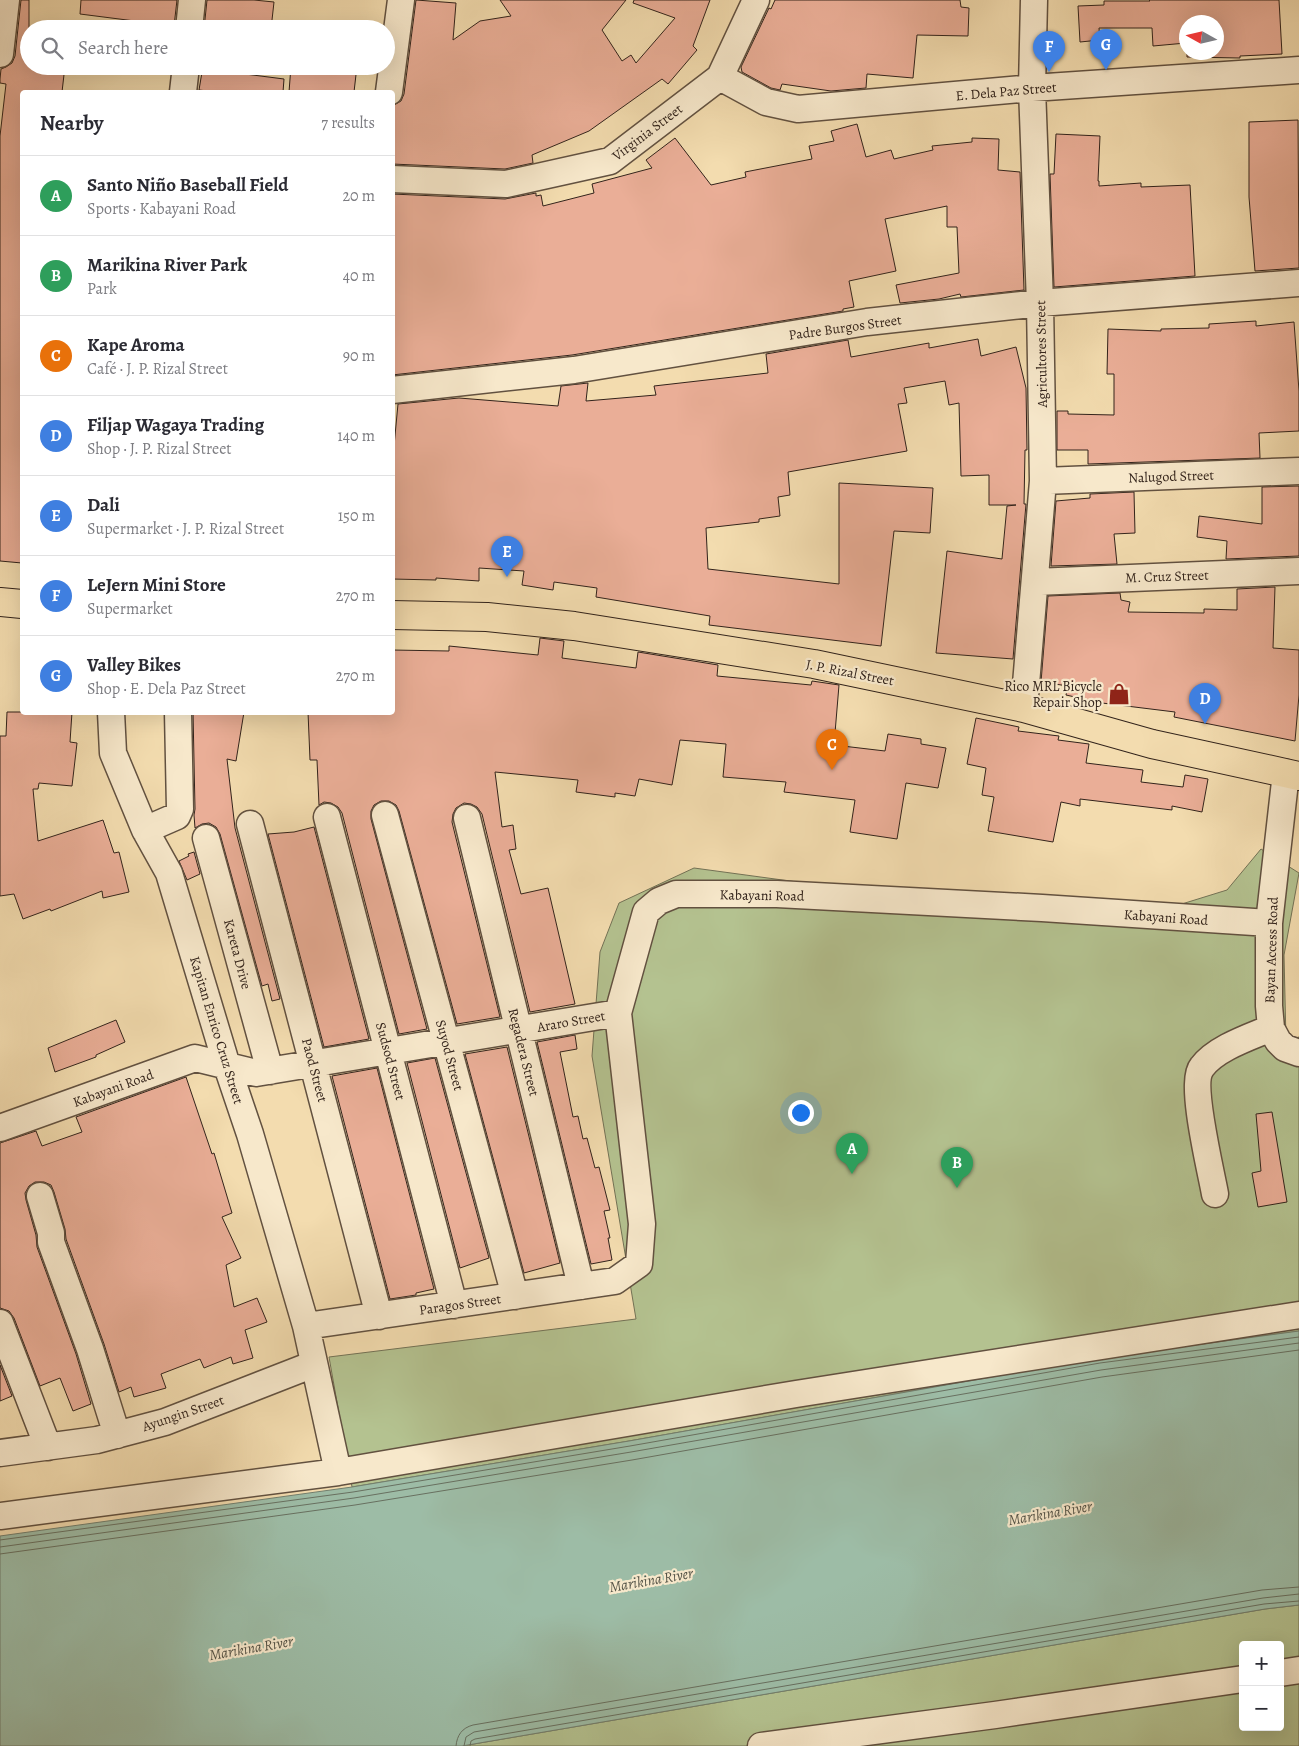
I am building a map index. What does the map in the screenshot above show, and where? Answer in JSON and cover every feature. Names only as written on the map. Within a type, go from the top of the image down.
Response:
[{"type":"main road","points":[[0,602],[20,604]]},
{"type":"main road","name":"J. P. Rizal Street","points":[[395,615],[487,617],[574,626],[814,664],[1024,708],[1152,744],[1292,774]]},
{"type":"street","points":[[0,54],[6,0]]},
{"type":"street","points":[[190,20],[192,0]]},
{"type":"street","points":[[395,46],[401,0]]},
{"type":"street","name":"Virginia Street","points":[[395,179],[506,184],[610,161],[720,77],[756,0]]},
{"type":"street","name":"Agricultores Street","points":[[1024,708],[1043,480],[1040,303],[1032,88],[1034,0]]},
{"type":"street","name":"E. Dela Paz Street","points":[[720,77],[766,102],[798,110],[1032,88],[1299,70]]},
{"type":"street","points":[[183,90],[185,75]]},
{"type":"street","points":[[389,90],[391,75]]},
{"type":"street","name":"Padre Burgos Street","points":[[395,390],[574,370],[867,322],[1040,303],[1299,283]]},
{"type":"street","name":"Nalugod Street","points":[[1043,480],[1299,471]]},
{"type":"street","name":"M. Cruz Street","points":[[1035,582],[1299,571]]},
{"type":"street","name":"Kapitan Enrico Cruz Street","points":[[111,715],[113,753],[145,830],[169,873],[227,1066],[250,1134],[306,1326],[338,1472]]},
{"type":"street","points":[[145,830],[176,816],[180,808],[178,715]]},
{"type":"street","name":"Bayan Access Road","points":[[1271,1028],[1269,1006],[1269,923],[1292,774]]},
{"type":"street","name":"Suyod Street","points":[[385,815],[515,1296]]},
{"type":"street","name":"Sudsod Street","points":[[327,817],[454,1305]]},
{"type":"street","name":"Regadera Street","points":[[467,818],[581,1286]]},
{"type":"street","name":"Paod Street","points":[[250,824],[379,1316]]},
{"type":"street","name":"Kareta Drive","points":[[206,838],[270,1071]]},
{"type":"street","name":"Kabayani Road","points":[[615,1281],[640,1264],[642,1224],[618,1013],[646,912],[659,901],[676,894],[777,894],[1042,908],[1269,923]]},
{"type":"street","name":"Araro Street","points":[[227,1066],[256,1074],[618,1013]]},
{"type":"street","points":[[1215,1194],[1201,1122],[1198,1073],[1201,1067],[1228,1047],[1271,1028],[1278,1041],[1285,1048],[1299,1053]]},
{"type":"street","name":"Kabayani Road","points":[[0,1128],[195,1058],[227,1066]]},
{"type":"street","points":[[40,1196],[51,1233],[51,1242],[90,1349],[117,1434]]},
{"type":"street","name":"Paragos Street","points":[[306,1326],[615,1281]]},
{"type":"street","points":[[0,1516],[338,1472],[806,1392],[1299,1315]]},
{"type":"street","points":[[0,1323],[48,1447]]},
{"type":"street","name":"Ayungin Street","points":[[0,1453],[97,1440],[165,1422],[313,1358]]},
{"type":"street","points":[[1284,1672],[1299,1670]]},
{"type":"street","points":[[761,1746],[995,1715],[1239,1679]]},
{"type":"shaded area","points":[[1261,849],[1299,873],[1284,955],[1286,1041],[1299,1037],[1299,1331],[1099,1358],[629,1441],[352,1487],[329,1357],[636,1319],[592,1056],[600,952],[619,903],[694,868],[1114,925],[1227,890]]},
{"type":"shaded area","points":[[1299,1605],[1299,1746],[462,1746],[1265,1609]]},
{"type":"water","name":"Marikina River","points":[[1299,1331],[1299,1605],[1265,1609],[462,1746],[0,1746],[0,1536],[352,1487],[629,1441],[1099,1358]]},
{"type":"building","points":[[21,0],[29,0],[29,20],[20,20],[20,75],[64,75],[62,90],[20,90],[20,563],[0,561],[0,136],[6,84],[0,83],[0,79],[1,69],[12,63],[15,56]]},
{"type":"building","points":[[81,0],[177,0],[175,20],[127,20],[80,14]]},
{"type":"building","points":[[207,0],[274,2],[272,20],[205,20]]},
{"type":"building","points":[[416,0],[456,3],[453,40],[480,21],[511,16],[500,0],[626,0],[602,30],[622,61],[631,55],[636,63],[675,18],[633,3],[634,0],[710,0],[693,46],[697,50],[668,84],[662,79],[589,131],[532,155],[533,163],[505,169],[395,164],[395,104],[401,101],[404,94]]},
{"type":"building","points":[[775,0],[960,0],[961,7],[969,8],[968,36],[917,35],[913,78],[867,74],[866,88],[831,91],[782,84],[780,90],[771,88],[742,72],[741,67],[769,8],[771,9]]},
{"type":"building","points":[[1279,0],[1282,54],[1224,58],[1224,15],[1179,15],[1179,44],[1153,46],[1152,28],[1099,28],[1100,40],[1080,42],[1078,6],[1104,5],[1104,1]]},
{"type":"building","points":[[202,75],[253,75],[284,79],[283,90],[199,90]]},
{"type":"building","points":[[290,75],[356,75],[354,90],[289,90]]},
{"type":"building","points":[[1298,120],[1299,268],[1255,271],[1249,197],[1249,122]]},
{"type":"building","points":[[857,124],[866,157],[891,150],[894,159],[933,150],[932,146],[972,142],[972,138],[999,139],[998,170],[1020,172],[1024,290],[961,297],[960,294],[939,299],[900,303],[896,285],[959,273],[957,227],[947,227],[947,206],[885,219],[896,271],[849,281],[854,307],[843,309],[843,311],[572,355],[395,375],[395,194],[505,199],[536,193],[536,196],[541,195],[543,206],[594,193],[592,184],[652,168],[646,160],[675,138],[711,185],[746,177],[745,172],[812,159],[809,146],[834,141],[831,131]]},
{"type":"building","points":[[1056,134],[1100,136],[1099,186],[1141,183],[1141,187],[1190,185],[1195,276],[1054,287],[1050,174],[1054,174]]},
{"type":"building","points":[[1256,321],[1256,326],[1294,322],[1299,391],[1299,431],[1259,433],[1260,458],[1088,464],[1088,450],[1057,450],[1057,411],[1068,411],[1068,414],[1114,415],[1114,374],[1107,374],[1108,329],[1161,331],[1161,329],[1209,328],[1209,324]]},
{"type":"building","points":[[978,339],[981,356],[1016,347],[1026,388],[1027,450],[1025,450],[1024,504],[1026,504],[1013,659],[936,653],[947,551],[1002,559],[1007,506],[1016,505],[989,505],[989,475],[961,476],[959,403],[949,405],[945,381],[904,388],[907,403],[898,404],[907,451],[788,472],[790,495],[778,497],[780,516],[759,519],[759,522],[706,528],[708,569],[839,584],[839,483],[933,488],[930,533],[894,531],[881,646],[709,625],[710,616],[596,597],[597,588],[554,582],[553,590],[522,585],[524,571],[479,568],[479,581],[436,578],[436,580],[395,579],[395,436],[398,404],[459,398],[558,406],[561,386],[588,383],[586,401],[656,395],[654,386],[768,373],[766,354],[848,340],[851,357],[929,343],[929,348]]},
{"type":"building","points":[[1299,486],[1299,556],[1226,559],[1227,541],[1197,537],[1199,516],[1262,524],[1262,487]]},
{"type":"building","points":[[1134,492],[1135,533],[1114,534],[1117,564],[1051,566],[1056,501],[1090,498],[1090,494]]},
{"type":"building","points":[[1275,587],[1273,648],[1299,650],[1299,695],[1295,741],[1174,717],[1175,712],[1102,703],[1066,695],[1068,686],[1041,682],[1048,596],[1120,593],[1121,600],[1130,602],[1128,612],[1204,613],[1204,609],[1237,610],[1237,589]]},
{"type":"building","points":[[540,638],[564,641],[562,658],[636,668],[638,652],[718,665],[717,676],[811,685],[812,681],[839,685],[834,745],[885,751],[888,734],[921,739],[921,744],[946,748],[938,788],[906,783],[897,839],[850,832],[855,800],[784,792],[786,782],[723,777],[726,744],[680,740],[672,785],[639,779],[635,796],[615,793],[615,797],[576,792],[578,780],[495,772],[502,827],[513,825],[516,849],[509,850],[521,894],[548,888],[575,1004],[530,1012],[482,814],[477,807],[464,803],[456,808],[452,822],[500,1017],[457,1024],[399,811],[396,805],[389,801],[381,801],[374,805],[371,811],[371,819],[427,1029],[399,1034],[342,813],[338,807],[331,803],[324,802],[319,805],[317,760],[310,760],[308,715],[395,715],[395,650],[449,651],[449,646],[538,655]]},
{"type":"building","points":[[7,712],[20,712],[20,715],[72,715],[70,742],[77,743],[72,786],[39,783],[38,789],[33,789],[38,841],[103,820],[114,853],[119,852],[129,892],[103,898],[102,891],[51,911],[50,909],[23,919],[14,894],[0,896],[0,736],[6,736]]},
{"type":"building","points":[[193,715],[244,715],[236,761],[227,759],[235,828],[280,999],[272,1001],[268,984],[262,986],[220,834],[216,827],[209,823],[195,828]]},
{"type":"building","points":[[976,718],[1019,727],[1018,731],[1059,736],[1058,740],[1089,744],[1086,763],[1143,770],[1141,782],[1183,787],[1185,775],[1208,779],[1202,812],[1172,806],[1172,810],[1080,799],[1080,806],[1061,802],[1053,842],[988,831],[994,797],[982,795],[986,768],[967,764]]},
{"type":"building","points":[[314,827],[369,1039],[324,1047],[268,834],[294,832]]},
{"type":"building","points":[[194,852],[200,874],[187,880],[179,861]]},
{"type":"building","points":[[116,1020],[125,1042],[96,1055],[96,1057],[55,1072],[48,1048]]},
{"type":"building","points":[[575,1035],[577,1049],[560,1052],[573,1117],[578,1116],[583,1139],[587,1138],[595,1168],[599,1167],[610,1210],[604,1211],[610,1238],[608,1238],[612,1260],[591,1264],[537,1042]]},
{"type":"building","points":[[507,1047],[560,1263],[524,1273],[465,1054]]},
{"type":"building","points":[[435,1058],[489,1258],[460,1268],[407,1063]]},
{"type":"building","points":[[377,1068],[434,1289],[416,1293],[416,1295],[390,1299],[332,1076]]},
{"type":"building","points":[[186,1077],[212,1154],[214,1153],[232,1213],[222,1217],[241,1258],[226,1265],[234,1307],[257,1298],[267,1322],[245,1330],[253,1358],[233,1364],[231,1357],[204,1368],[200,1359],[161,1374],[166,1388],[134,1397],[131,1387],[119,1392],[104,1344],[66,1239],[65,1229],[54,1192],[51,1185],[44,1182],[35,1182],[29,1186],[25,1193],[36,1235],[37,1247],[76,1354],[91,1404],[73,1411],[60,1378],[40,1386],[14,1318],[9,1311],[0,1308],[0,1143],[36,1131],[42,1146],[82,1132],[76,1117]]},
{"type":"building","points":[[1272,1112],[1287,1202],[1258,1207],[1252,1173],[1261,1171],[1256,1114]]},
{"type":"building","points":[[0,1365],[12,1396],[0,1401]]},
{"type":"place","name":"Valley Bikes","points":[[1106,70]]},
{"type":"place","name":"LeJern Mini Store","points":[[1049,72]]},
{"type":"place","name":"Dali","points":[[507,577]]},
{"type":"place","name":"Rico MRL Bicycle Repair Shop","points":[[1119,694]]},
{"type":"place","name":"Filjap Wagaya Trading","points":[[1205,724]]},
{"type":"place","name":"Kape Aroma","points":[[832,770]]},
{"type":"place","name":"Santo Niño Baseball Field","points":[[852,1174]]},
{"type":"place","name":"Marikina River Park","points":[[957,1188]]}]
